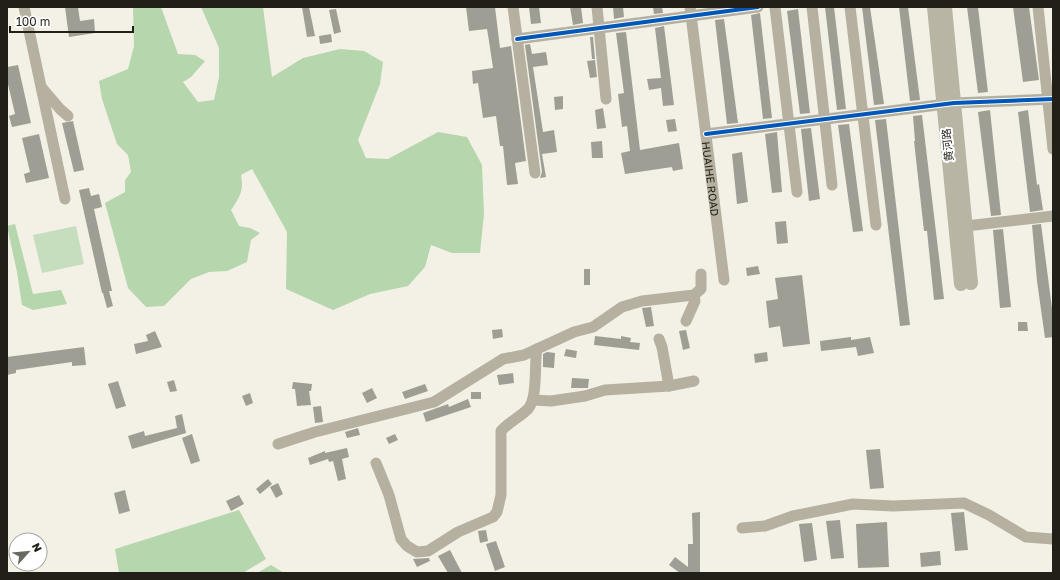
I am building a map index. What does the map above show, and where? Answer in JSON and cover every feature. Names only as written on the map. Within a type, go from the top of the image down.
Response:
[{"type":"main road","name":"黄河路","points":[[934,7],[948,104],[966,226],[966,283],[948,104],[944,7]]},
{"type":"street","points":[[24,7],[65,199]]},
{"type":"street","points":[[514,7],[535,173]]},
{"type":"street","points":[[597,7],[606,99]]},
{"type":"street","points":[[517,39],[599,28],[691,11],[758,7]]},
{"type":"street","points":[[775,7],[797,192]]},
{"type":"street","points":[[812,7],[832,185]]},
{"type":"street","points":[[850,7],[876,225]]},
{"type":"street","points":[[1038,7],[1050,99],[1053,148]]},
{"type":"street","name":"HUAIHE ROAD","points":[[691,11],[724,280]]},
{"type":"street","points":[[41,86],[68,116]]},
{"type":"street","points":[[706,134],[948,104],[1050,99]]},
{"type":"street","points":[[966,226],[1053,216]]},
{"type":"street","points":[[278,444],[315,432],[434,402],[503,359],[524,355],[574,332],[593,327],[622,307],[642,301],[694,295],[701,289],[700,274]]},
{"type":"street","points":[[686,321],[694,301],[694,295]]},
{"type":"street","points":[[659,339],[662,347],[668,386]]},
{"type":"street","points":[[376,463],[389,494],[401,539],[407,546],[417,552],[428,551],[458,532],[493,517],[497,512],[501,495],[502,431],[514,418],[528,409],[533,400],[537,349]]},
{"type":"street","points":[[533,400],[551,401],[585,396],[605,390],[668,386],[694,381]]},
{"type":"street","points":[[742,528],[765,526],[793,516],[853,504],[893,506],[964,503],[989,515],[1026,537],[1053,539]]},
{"type":"green space","points":[[133,7],[161,7],[178,54],[195,55],[205,61],[191,77],[183,82],[198,102],[214,100],[219,77],[219,48],[201,7],[263,7],[272,77],[303,58],[340,49],[364,51],[383,62],[380,84],[358,140],[366,158],[388,159],[438,132],[467,137],[482,165],[484,214],[480,253],[452,253],[431,245],[425,267],[408,286],[370,294],[333,310],[286,289],[287,232],[252,169],[241,175],[242,189],[231,210],[239,226],[250,228],[260,233],[251,240],[247,262],[227,271],[209,272],[191,279],[164,306],[146,307],[128,288],[105,203],[125,192],[125,180],[131,172],[128,155],[117,144],[102,99],[99,81],[128,69],[134,46]]},
{"type":"green space","points":[[15,224],[33,294],[61,290],[67,304],[33,310],[22,305],[17,272],[7,226]]},
{"type":"green space","points":[[76,226],[84,264],[42,273],[33,235]]},
{"type":"green space","points":[[239,510],[266,559],[243,573],[119,573],[115,549]]},
{"type":"green space","points":[[271,565],[284,573],[257,573]]},
{"type":"building","points":[[65,7],[78,7],[80,21],[94,19],[95,33],[69,37]]},
{"type":"building","points":[[302,7],[309,7],[315,36],[307,37]]},
{"type":"building","points":[[466,7],[495,7],[500,48],[511,46],[526,161],[515,163],[518,184],[507,185],[503,146],[500,146],[496,116],[483,118],[478,83],[473,84],[472,71],[493,68],[487,29],[469,31]]},
{"type":"building","points":[[529,7],[539,7],[541,23],[531,24]]},
{"type":"building","points":[[570,7],[581,7],[583,23],[573,25]]},
{"type":"building","points":[[613,7],[623,7],[624,17],[614,19]]},
{"type":"building","points":[[653,7],[662,7],[663,13],[654,14]]},
{"type":"building","points":[[825,7],[834,7],[846,109],[837,110]]},
{"type":"building","points":[[862,7],[870,7],[884,104],[874,105]]},
{"type":"building","points":[[899,7],[908,7],[920,100],[910,101]]},
{"type":"building","points":[[967,7],[978,7],[988,92],[978,93]]},
{"type":"building","points":[[1013,7],[1029,7],[1039,80],[1023,82]]},
{"type":"building","points":[[336,9],[341,32],[334,34],[329,10]]},
{"type":"building","points":[[798,9],[810,113],[800,114],[787,11]]},
{"type":"building","points":[[760,13],[772,118],[763,119],[751,15]]},
{"type":"building","points":[[724,19],[738,123],[727,124],[715,20]]},
{"type":"building","points":[[664,26],[674,105],[663,106],[661,88],[649,90],[647,79],[661,78],[655,28]]},
{"type":"building","points":[[626,32],[640,150],[679,143],[683,169],[673,171],[672,167],[625,174],[621,153],[630,151],[627,126],[622,127],[618,94],[624,93],[616,33]]},
{"type":"building","points":[[331,34],[332,42],[320,44],[319,36]]},
{"type":"building","points":[[590,37],[593,37],[595,59],[592,59]]},
{"type":"building","points":[[530,44],[532,54],[546,52],[548,65],[533,67],[543,132],[554,130],[557,152],[542,154],[546,177],[540,178],[542,172],[525,45]]},
{"type":"building","points":[[595,60],[597,77],[590,78],[587,61]]},
{"type":"building","points":[[18,65],[31,123],[12,127],[9,116],[15,114],[7,80],[7,67]]},
{"type":"building","points":[[563,96],[563,109],[555,110],[554,97]]},
{"type":"building","points":[[603,108],[606,128],[597,129],[595,110]]},
{"type":"building","points":[[990,110],[1001,215],[991,216],[978,112]]},
{"type":"building","points":[[1028,110],[1037,185],[1039,184],[1043,210],[1030,212],[1018,112]]},
{"type":"building","points":[[922,115],[944,299],[934,300],[927,231],[924,231],[914,141],[913,116]]},
{"type":"building","points":[[675,119],[677,131],[668,132],[666,120]]},
{"type":"building","points":[[886,119],[910,325],[900,326],[875,120]]},
{"type":"building","points":[[73,121],[84,170],[74,172],[62,123]]},
{"type":"building","points":[[849,124],[863,231],[853,232],[838,125]]},
{"type":"building","points":[[811,128],[820,199],[809,201],[801,129]]},
{"type":"building","points":[[777,132],[782,192],[772,193],[765,134]]},
{"type":"building","points":[[39,134],[49,178],[26,183],[24,174],[30,172],[22,138]]},
{"type":"building","points":[[602,141],[603,158],[592,158],[591,142]]},
{"type":"building","points":[[742,152],[748,202],[737,204],[732,154]]},
{"type":"building","points":[[89,188],[91,196],[99,194],[102,207],[94,209],[112,291],[109,291],[113,306],[107,308],[102,293],[79,190]]},
{"type":"building","points":[[786,221],[788,243],[777,244],[775,222]]},
{"type":"building","points":[[1041,224],[1053,316],[1053,337],[1045,338],[1037,281],[1032,225]]},
{"type":"building","points":[[1003,229],[1011,307],[1000,308],[993,230]]},
{"type":"building","points":[[758,266],[760,274],[747,276],[746,268]]},
{"type":"building","points":[[584,269],[590,269],[590,285],[584,285]]},
{"type":"building","points":[[802,275],[810,344],[783,347],[780,326],[769,328],[766,301],[778,299],[775,278]]},
{"type":"building","points":[[651,307],[654,326],[646,327],[642,308]]},
{"type":"building","points":[[1018,322],[1027,322],[1028,331],[1018,331]]},
{"type":"building","points":[[502,329],[503,337],[493,339],[492,330]]},
{"type":"building","points":[[686,330],[690,348],[683,350],[679,331]]},
{"type":"building","points":[[155,331],[162,347],[136,354],[134,344],[148,341],[146,335]]},
{"type":"building","points":[[595,336],[621,339],[621,336],[631,338],[630,342],[640,343],[639,350],[594,345]]},
{"type":"building","points":[[851,337],[851,340],[870,337],[874,353],[858,356],[856,347],[821,351],[820,341]]},
{"type":"building","points":[[84,347],[86,365],[72,366],[72,362],[16,370],[16,373],[7,375],[7,357]]},
{"type":"building","points":[[566,349],[577,351],[576,358],[564,356]]},
{"type":"building","points":[[547,352],[555,353],[554,368],[543,367],[543,354]]},
{"type":"building","points":[[767,352],[768,361],[755,363],[754,354]]},
{"type":"building","points":[[513,373],[514,383],[499,385],[497,375]]},
{"type":"building","points":[[572,378],[589,379],[588,388],[571,388]]},
{"type":"building","points":[[174,380],[177,391],[170,392],[167,382]]},
{"type":"building","points":[[118,381],[126,406],[116,409],[108,384]]},
{"type":"building","points":[[293,382],[312,384],[311,391],[309,391],[311,405],[297,406],[295,389],[292,389]]},
{"type":"building","points":[[425,384],[428,391],[405,399],[402,392]]},
{"type":"building","points":[[372,388],[377,398],[367,403],[362,393]]},
{"type":"building","points":[[471,392],[481,392],[481,399],[471,399]]},
{"type":"building","points":[[250,393],[253,403],[246,406],[242,396]]},
{"type":"building","points":[[468,399],[471,407],[426,422],[423,413],[448,404],[449,407]]},
{"type":"building","points":[[321,406],[323,422],[315,423],[313,407]]},
{"type":"building","points":[[182,414],[186,433],[132,449],[128,436],[144,431],[145,436],[177,428],[175,416]]},
{"type":"building","points":[[358,428],[360,435],[347,438],[345,432]]},
{"type":"building","points":[[192,434],[200,461],[191,464],[182,438]]},
{"type":"building","points":[[395,434],[398,440],[389,444],[386,438]]},
{"type":"building","points":[[347,448],[349,457],[342,459],[346,479],[338,481],[333,461],[329,462],[328,459],[310,465],[308,458],[325,451],[325,453]]},
{"type":"building","points":[[880,449],[884,488],[870,489],[866,450]]},
{"type":"building","points":[[268,479],[272,484],[260,494],[256,489]]},
{"type":"building","points":[[278,483],[283,494],[276,498],[270,487]]},
{"type":"building","points":[[125,490],[130,511],[119,514],[114,493]]},
{"type":"building","points":[[239,495],[244,504],[231,511],[226,501]]},
{"type":"building","points":[[700,512],[700,573],[680,573],[669,565],[675,557],[688,567],[688,544],[693,544],[692,513]]},
{"type":"building","points":[[964,512],[968,550],[955,551],[951,513]]},
{"type":"building","points":[[840,520],[844,558],[831,559],[826,521]]},
{"type":"building","points":[[887,522],[889,567],[858,568],[856,524]]},
{"type":"building","points":[[812,523],[817,560],[804,562],[799,524]]},
{"type":"building","points":[[486,530],[488,541],[480,543],[478,531]]},
{"type":"building","points":[[496,541],[505,567],[495,571],[486,544]]},
{"type":"building","points":[[450,550],[462,573],[448,573],[438,556]]},
{"type":"building","points":[[940,551],[941,565],[921,567],[920,553]]},
{"type":"building","points":[[429,558],[430,561],[417,567],[413,559]]},
{"type":"cycle path","points":[[517,39],[758,7]]},
{"type":"cycle path","points":[[706,134],[954,103],[1053,99]]}]
